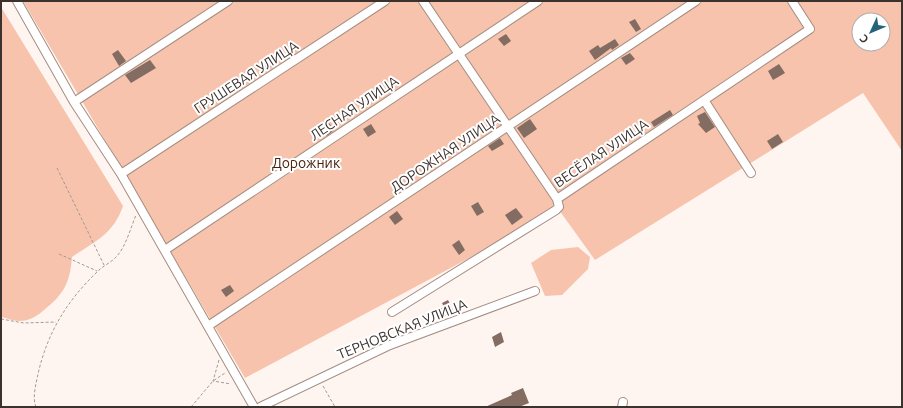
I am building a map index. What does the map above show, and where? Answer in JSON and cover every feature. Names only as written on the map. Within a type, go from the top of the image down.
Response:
[{"type":"street","points":[[17,1],[74,102],[121,174],[254,407]]},
{"type":"street","points":[[74,102],[228,1]]},
{"type":"street","name":"ГРУШЕВАЯ УЛИЦА","points":[[121,174],[385,1]]},
{"type":"street","points":[[423,1],[557,199]]},
{"type":"street","name":"ЛЕСНАЯ УЛИЦА","points":[[165,250],[538,1]]},
{"type":"street","name":"ДОРОЖНАЯ УЛИЦА","points":[[208,326],[696,1]]},
{"type":"street","name":"ВЕСЁЛАЯ УЛИЦА","points":[[392,312],[556,210],[559,207],[557,199],[810,29],[792,1]]},
{"type":"street","points":[[704,100],[751,173]]},
{"type":"street","name":"ТЕРНОВСКАЯ УЛИЦА","points":[[260,407],[318,381],[337,369],[390,345],[534,291]]},
{"type":"path","points":[[57,168],[104,266]]},
{"type":"path","points":[[36,407],[34,403],[43,352],[56,322],[72,299],[97,271],[117,257],[140,207]]},
{"type":"path","points":[[59,254],[97,271]]},
{"type":"path","points":[[1,319],[24,323],[56,322]]},
{"type":"path","points":[[213,381],[222,350]]},
{"type":"path","points":[[192,407],[213,381],[232,368]]},
{"type":"path","points":[[213,381],[242,386]]},
{"type":"path","points":[[318,381],[325,388],[335,407]]},
{"type":"green space","name":"Дорожник","points":[[23,1],[902,1],[902,151],[863,93],[595,260],[559,210],[245,378]]},
{"type":"green space","points":[[1,7],[123,206],[119,216],[109,231],[72,257],[68,281],[57,299],[36,316],[23,321],[14,321],[1,317]]},
{"type":"green space","points":[[578,247],[590,257],[588,269],[562,295],[545,296],[531,263],[551,250]]},
{"type":"building","points":[[635,19],[641,29],[636,32],[629,22]]},
{"type":"building","points":[[506,34],[511,41],[504,46],[498,39]]},
{"type":"building","points":[[615,39],[619,45],[612,50],[611,48],[595,60],[589,51],[598,45],[600,48]]},
{"type":"building","points":[[118,50],[126,61],[119,66],[112,54]]},
{"type":"building","points":[[630,53],[635,59],[626,65],[621,58]]},
{"type":"building","points":[[272,56],[277,63],[267,70],[262,63]]},
{"type":"building","points":[[150,60],[156,68],[131,83],[125,75]]},
{"type":"building","points":[[779,64],[785,73],[773,80],[768,71]]},
{"type":"building","points":[[225,86],[230,93],[220,100],[215,93]]},
{"type":"building","points":[[670,110],[673,115],[654,127],[651,122]]},
{"type":"building","points":[[705,112],[715,127],[706,133],[698,124],[700,123],[697,116]]},
{"type":"building","points":[[530,119],[537,129],[524,138],[517,128]]},
{"type":"building","points":[[329,123],[334,130],[327,136],[322,128]]},
{"type":"building","points":[[371,124],[376,132],[368,137],[363,129]]},
{"type":"building","points":[[778,134],[783,142],[772,149],[767,141]]},
{"type":"building","points":[[500,138],[504,144],[492,151],[488,146]]},
{"type":"building","points":[[478,202],[484,212],[477,216],[471,206]]},
{"type":"building","points":[[516,208],[523,217],[512,225],[505,215]]},
{"type":"building","points":[[397,211],[403,219],[395,225],[389,217]]},
{"type":"building","points":[[459,240],[465,250],[459,255],[452,245]]},
{"type":"building","points":[[230,285],[234,291],[226,297],[221,290]]},
{"type":"building","points":[[448,300],[454,312],[442,317],[439,309],[444,307],[442,303]]},
{"type":"building","points":[[501,332],[504,342],[495,347],[492,337]]},
{"type":"building","points":[[523,388],[529,403],[519,407],[485,407],[512,395],[511,393]]}]
